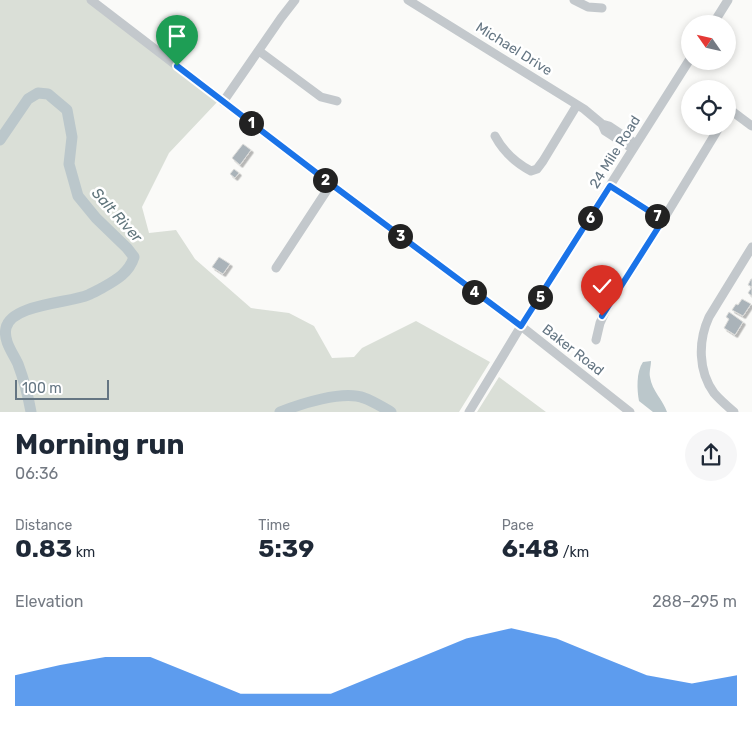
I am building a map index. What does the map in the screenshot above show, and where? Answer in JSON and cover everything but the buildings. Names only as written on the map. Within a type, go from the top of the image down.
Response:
[{"type":"street","name":"Baker Road","points":[[91,0],[331,184],[521,326],[630,412]]},
{"type":"street","points":[[223,102],[295,0]]},
{"type":"street","name":"Michael Drive","points":[[408,0],[584,109],[602,124],[609,126],[635,146]]},
{"type":"street","points":[[574,0],[588,7],[602,8]]},
{"type":"street","points":[[719,15],[728,0]]},
{"type":"street","points":[[259,51],[321,97],[337,101]]},
{"type":"street","name":"24 Mile Road","points":[[469,412],[521,326],[683,70]]},
{"type":"street","points":[[495,136],[502,148],[521,166],[531,170],[537,168],[577,105]]},
{"type":"street","points":[[736,115],[752,126]]},
{"type":"street","points":[[596,340],[602,316],[715,135]]},
{"type":"street","points":[[276,268],[331,184]]},
{"type":"street","points":[[610,186],[663,220]]},
{"type":"street","points":[[734,412],[716,396],[710,386],[703,370],[701,348],[704,328],[709,317],[751,253]]},
{"type":"shaded area","points":[[0,0],[93,0],[220,99],[169,153],[142,207],[149,233],[176,230],[195,259],[251,308],[289,313],[314,326],[332,358],[354,357],[362,348],[416,321],[490,362],[459,412],[0,412]]},
{"type":"shaded area","points":[[651,361],[651,382],[667,412],[653,412],[639,401],[639,371],[643,362]]},
{"type":"shaded area","points":[[499,377],[546,412],[477,412]]},
{"type":"waterway","name":"Salt River","points":[[0,140],[28,99],[38,93],[48,94],[67,110],[72,137],[69,164],[78,196],[96,218],[134,257],[132,263],[121,276],[94,292],[80,298],[29,309],[10,320],[6,328],[6,338],[18,364],[31,412]]},
{"type":"waterway","name":"Salt River","points":[[280,412],[310,402],[345,396],[364,398],[391,412]]},
{"type":"route","points":[[177,66],[521,326],[610,186],[663,220],[602,316]]}]
